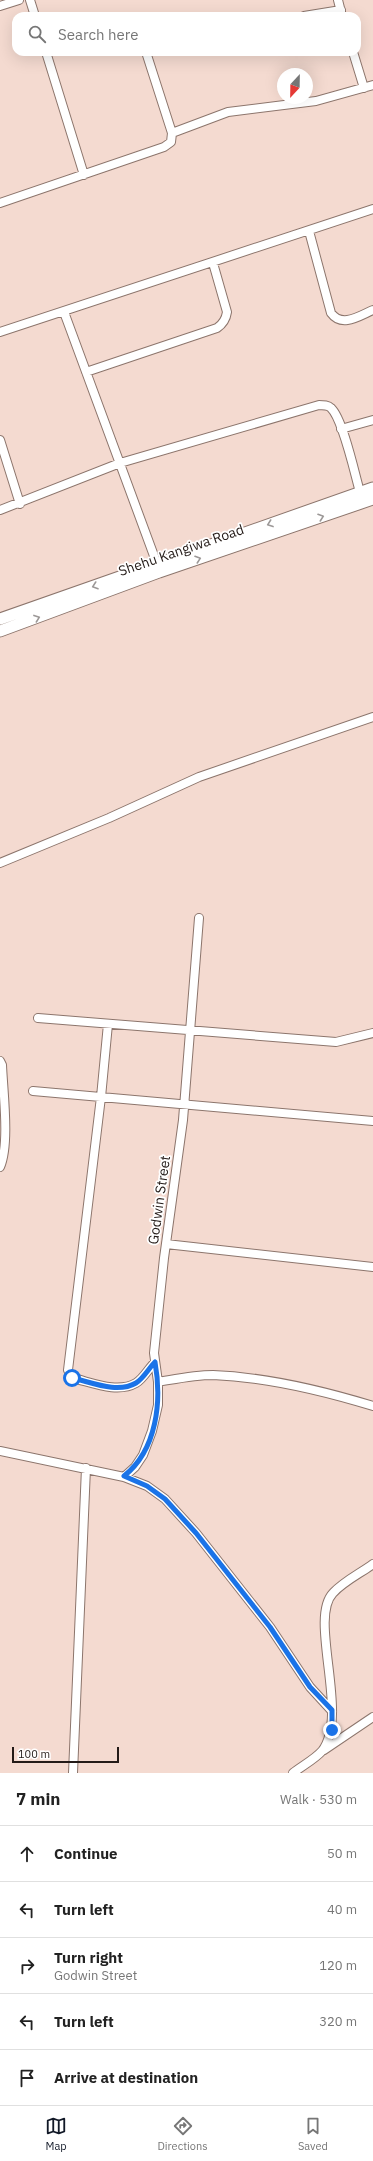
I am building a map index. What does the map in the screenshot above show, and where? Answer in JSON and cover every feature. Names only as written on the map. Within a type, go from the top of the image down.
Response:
[{"type":"main road","name":"Shehu Kangiwa Road","points":[[0,619],[373,488]]},
{"type":"main road","name":"Shehu Kangiwa Road","points":[[0,631],[159,572],[373,499]]},
{"type":"street","points":[[0,6],[19,0]]},
{"type":"street","points":[[30,0],[34,12]]},
{"type":"street","points":[[338,0],[342,12]]},
{"type":"street","points":[[47,56],[84,176]]},
{"type":"street","points":[[0,203],[84,176],[164,147],[171,142],[172,133],[147,56]]},
{"type":"street","points":[[354,56],[364,88]]},
{"type":"street","points":[[172,133],[228,112],[316,100],[373,85]]},
{"type":"street","points":[[0,332],[373,209]]},
{"type":"street","points":[[309,231],[331,313],[335,318],[347,321],[373,310]]},
{"type":"street","points":[[86,372],[217,328],[221,325],[226,319],[227,312],[213,263]]},
{"type":"street","points":[[64,312],[157,564]]},
{"type":"street","points":[[0,510],[20,504],[120,463],[319,405],[330,407],[341,429],[360,492]]},
{"type":"street","points":[[341,429],[373,420]]},
{"type":"street","points":[[0,440],[20,504]]},
{"type":"street","points":[[0,863],[109,818],[199,776],[373,717]]},
{"type":"street","name":"Godwin Street","points":[[124,1476],[135,1467],[143,1455],[152,1431],[158,1405],[158,1382],[155,1362],[166,1244],[184,1104],[199,918]]},
{"type":"street","points":[[38,1018],[190,1032],[336,1042],[373,1033]]},
{"type":"street","points":[[108,1024],[101,1097],[68,1370],[72,1378],[112,1387],[121,1387],[135,1384],[155,1362]]},
{"type":"street","points":[[0,1061],[2,1065],[5,1136],[0,1167]]},
{"type":"street","points":[[33,1091],[373,1121]]},
{"type":"street","points":[[166,1244],[373,1267]]},
{"type":"street","points":[[158,1382],[186,1377],[213,1375],[280,1383],[373,1406]]},
{"type":"street","points":[[0,1451],[124,1476],[147,1486],[165,1499],[196,1533],[270,1627],[310,1687],[332,1710]]},
{"type":"street","points":[[74,1773],[86,1468]]},
{"type":"street","points":[[322,1752],[332,1730],[332,1710],[325,1621],[327,1606],[332,1593],[373,1564]]},
{"type":"street","points":[[293,1773],[373,1718]]},
{"type":"route","points":[[72,1378],[112,1387],[121,1387],[135,1384],[155,1362],[158,1382],[158,1405],[152,1431],[143,1455],[135,1467],[124,1476],[147,1486],[165,1499],[196,1533],[270,1627],[310,1687],[332,1710],[332,1730]]}]
